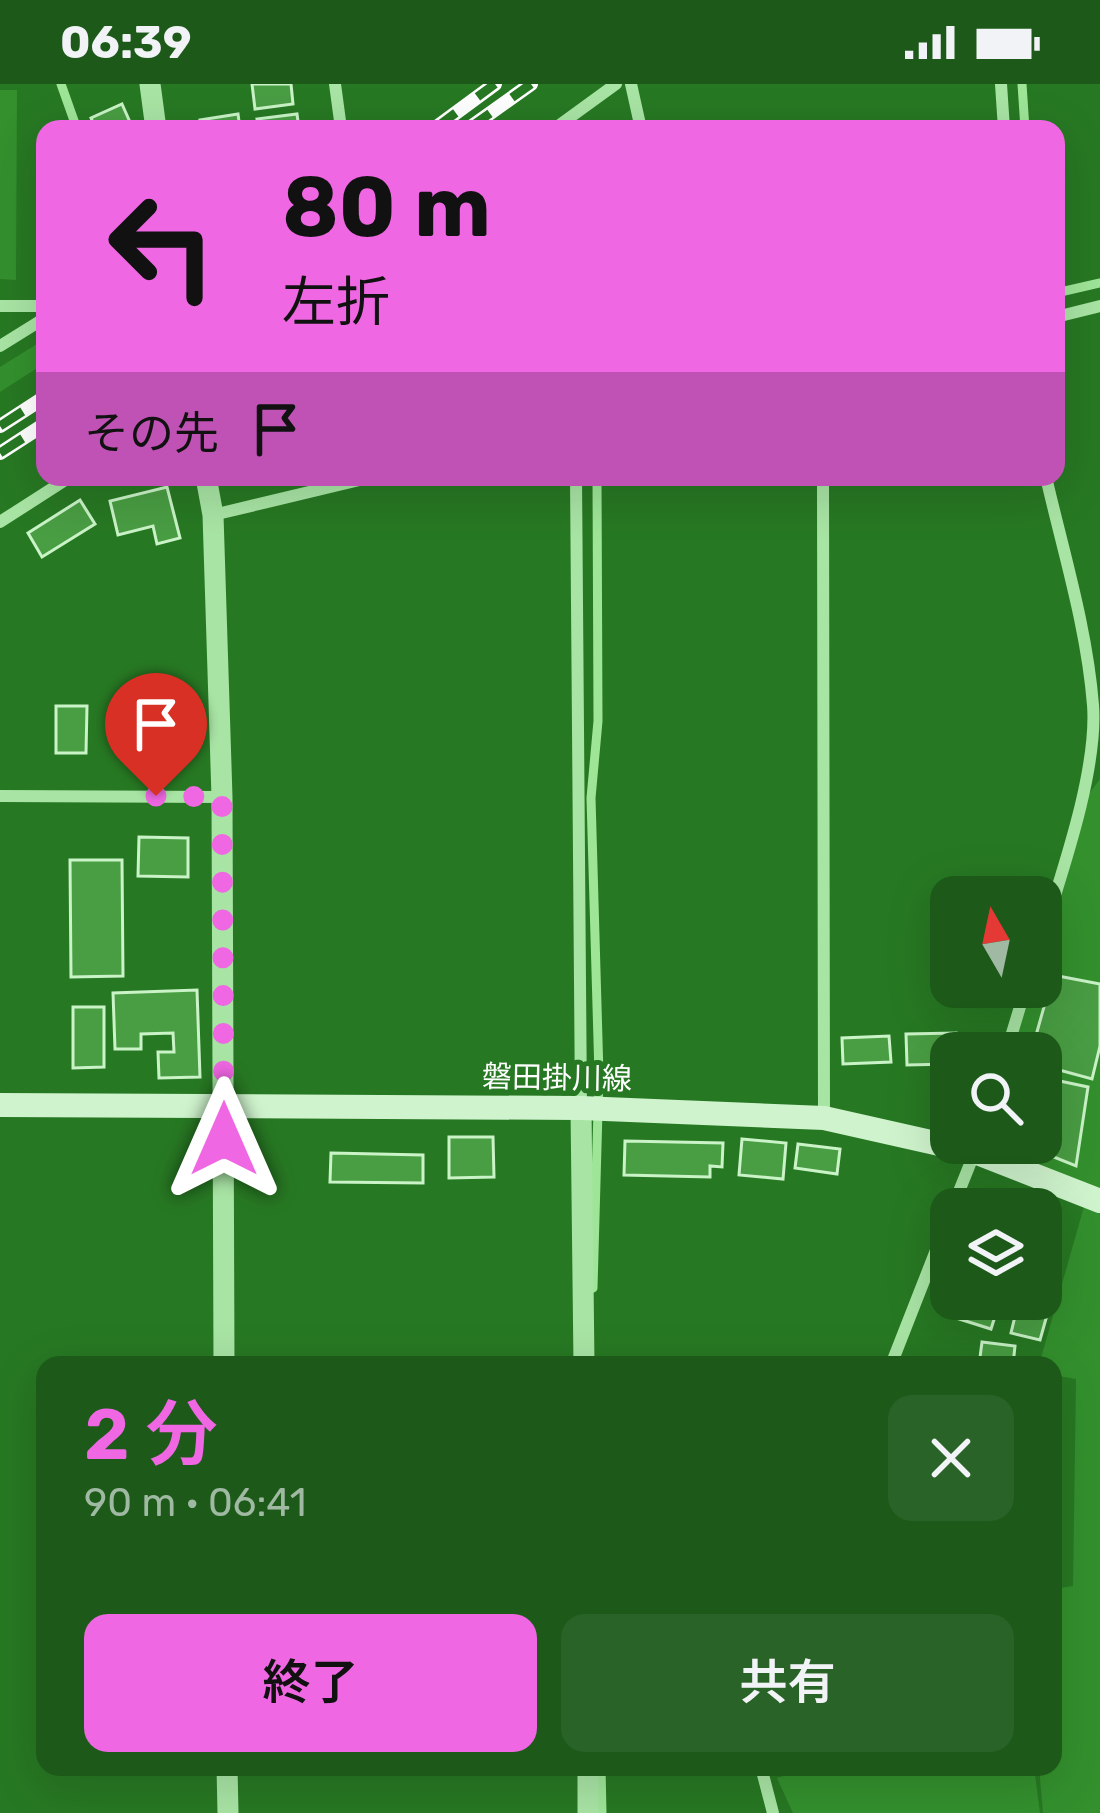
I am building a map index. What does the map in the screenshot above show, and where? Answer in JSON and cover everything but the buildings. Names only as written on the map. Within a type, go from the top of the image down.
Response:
[{"type":"main road","name":"磐田掛川線","points":[[0,1106],[581,1108],[824,1118],[930,1138]]},
{"type":"main road","name":"磐田掛川線","points":[[1015,1164],[1100,1201]]},
{"type":"street","points":[[150,84],[155,120]]},
{"type":"street","points":[[335,84],[340,120]]},
{"type":"street","points":[[566,120],[616,84]]},
{"type":"street","points":[[631,84],[639,120]]},
{"type":"street","points":[[1000,84],[1003,120]]},
{"type":"street","points":[[0,305],[36,306]]},
{"type":"street","points":[[1065,314],[1100,306]]},
{"type":"street","points":[[0,346],[36,324]]},
{"type":"street","points":[[0,522],[56,486]]},
{"type":"street","points":[[208,486],[214,515],[222,797],[224,1356]]},
{"type":"street","points":[[214,515],[335,486]]},
{"type":"street","points":[[576,486],[584,1356]]},
{"type":"street","points":[[823,486],[824,1118]]},
{"type":"street","points":[[1048,486],[1082,634],[1093,708],[1086,778],[1059,876]]},
{"type":"street","points":[[0,796],[222,797]]},
{"type":"street","points":[[895,1356],[930,1266]]},
{"type":"street","points":[[227,1776],[228,1813]]},
{"type":"street","points":[[588,1776],[588,1813]]},
{"type":"street","points":[[763,1776],[773,1813]]},
{"type":"green space","points":[[0,90],[17,90],[16,280],[0,279]]},
{"type":"green space","points":[[36,345],[36,369],[0,392],[0,367]]},
{"type":"green space","points":[[1100,779],[1100,1813],[1043,1813],[1040,1776],[1062,1776],[1062,1588],[1073,1586],[1076,1379],[1062,1377],[1062,1356],[1042,1356],[1052,1320],[1062,1320],[1062,1284],[1087,1196],[1021,1164],[1062,1164],[1062,1032],[1011,1032],[1019,1008],[1062,1008],[1062,876],[1058,876],[1077,810]]},
{"type":"green space","points":[[1035,1776],[1040,1813],[793,1813],[777,1778]]},
{"type":"waterway","points":[[61,84],[74,120]]},
{"type":"waterway","points":[[1022,84],[1024,120]]},
{"type":"waterway","points":[[1065,291],[1100,283]]},
{"type":"waterway","points":[[593,1288],[599,1075],[591,798],[598,721],[597,486]]},
{"type":"waterway","points":[[601,1776],[602,1813]]},
{"type":"railway","points":[[446,120],[495,84]]},
{"type":"railway","points":[[481,120],[531,84]]},
{"type":"railway","points":[[0,426],[36,403]]},
{"type":"railway","points":[[0,453],[36,430]]},
{"type":"route","points":[[156,796],[222,797],[224,1139]]}]
